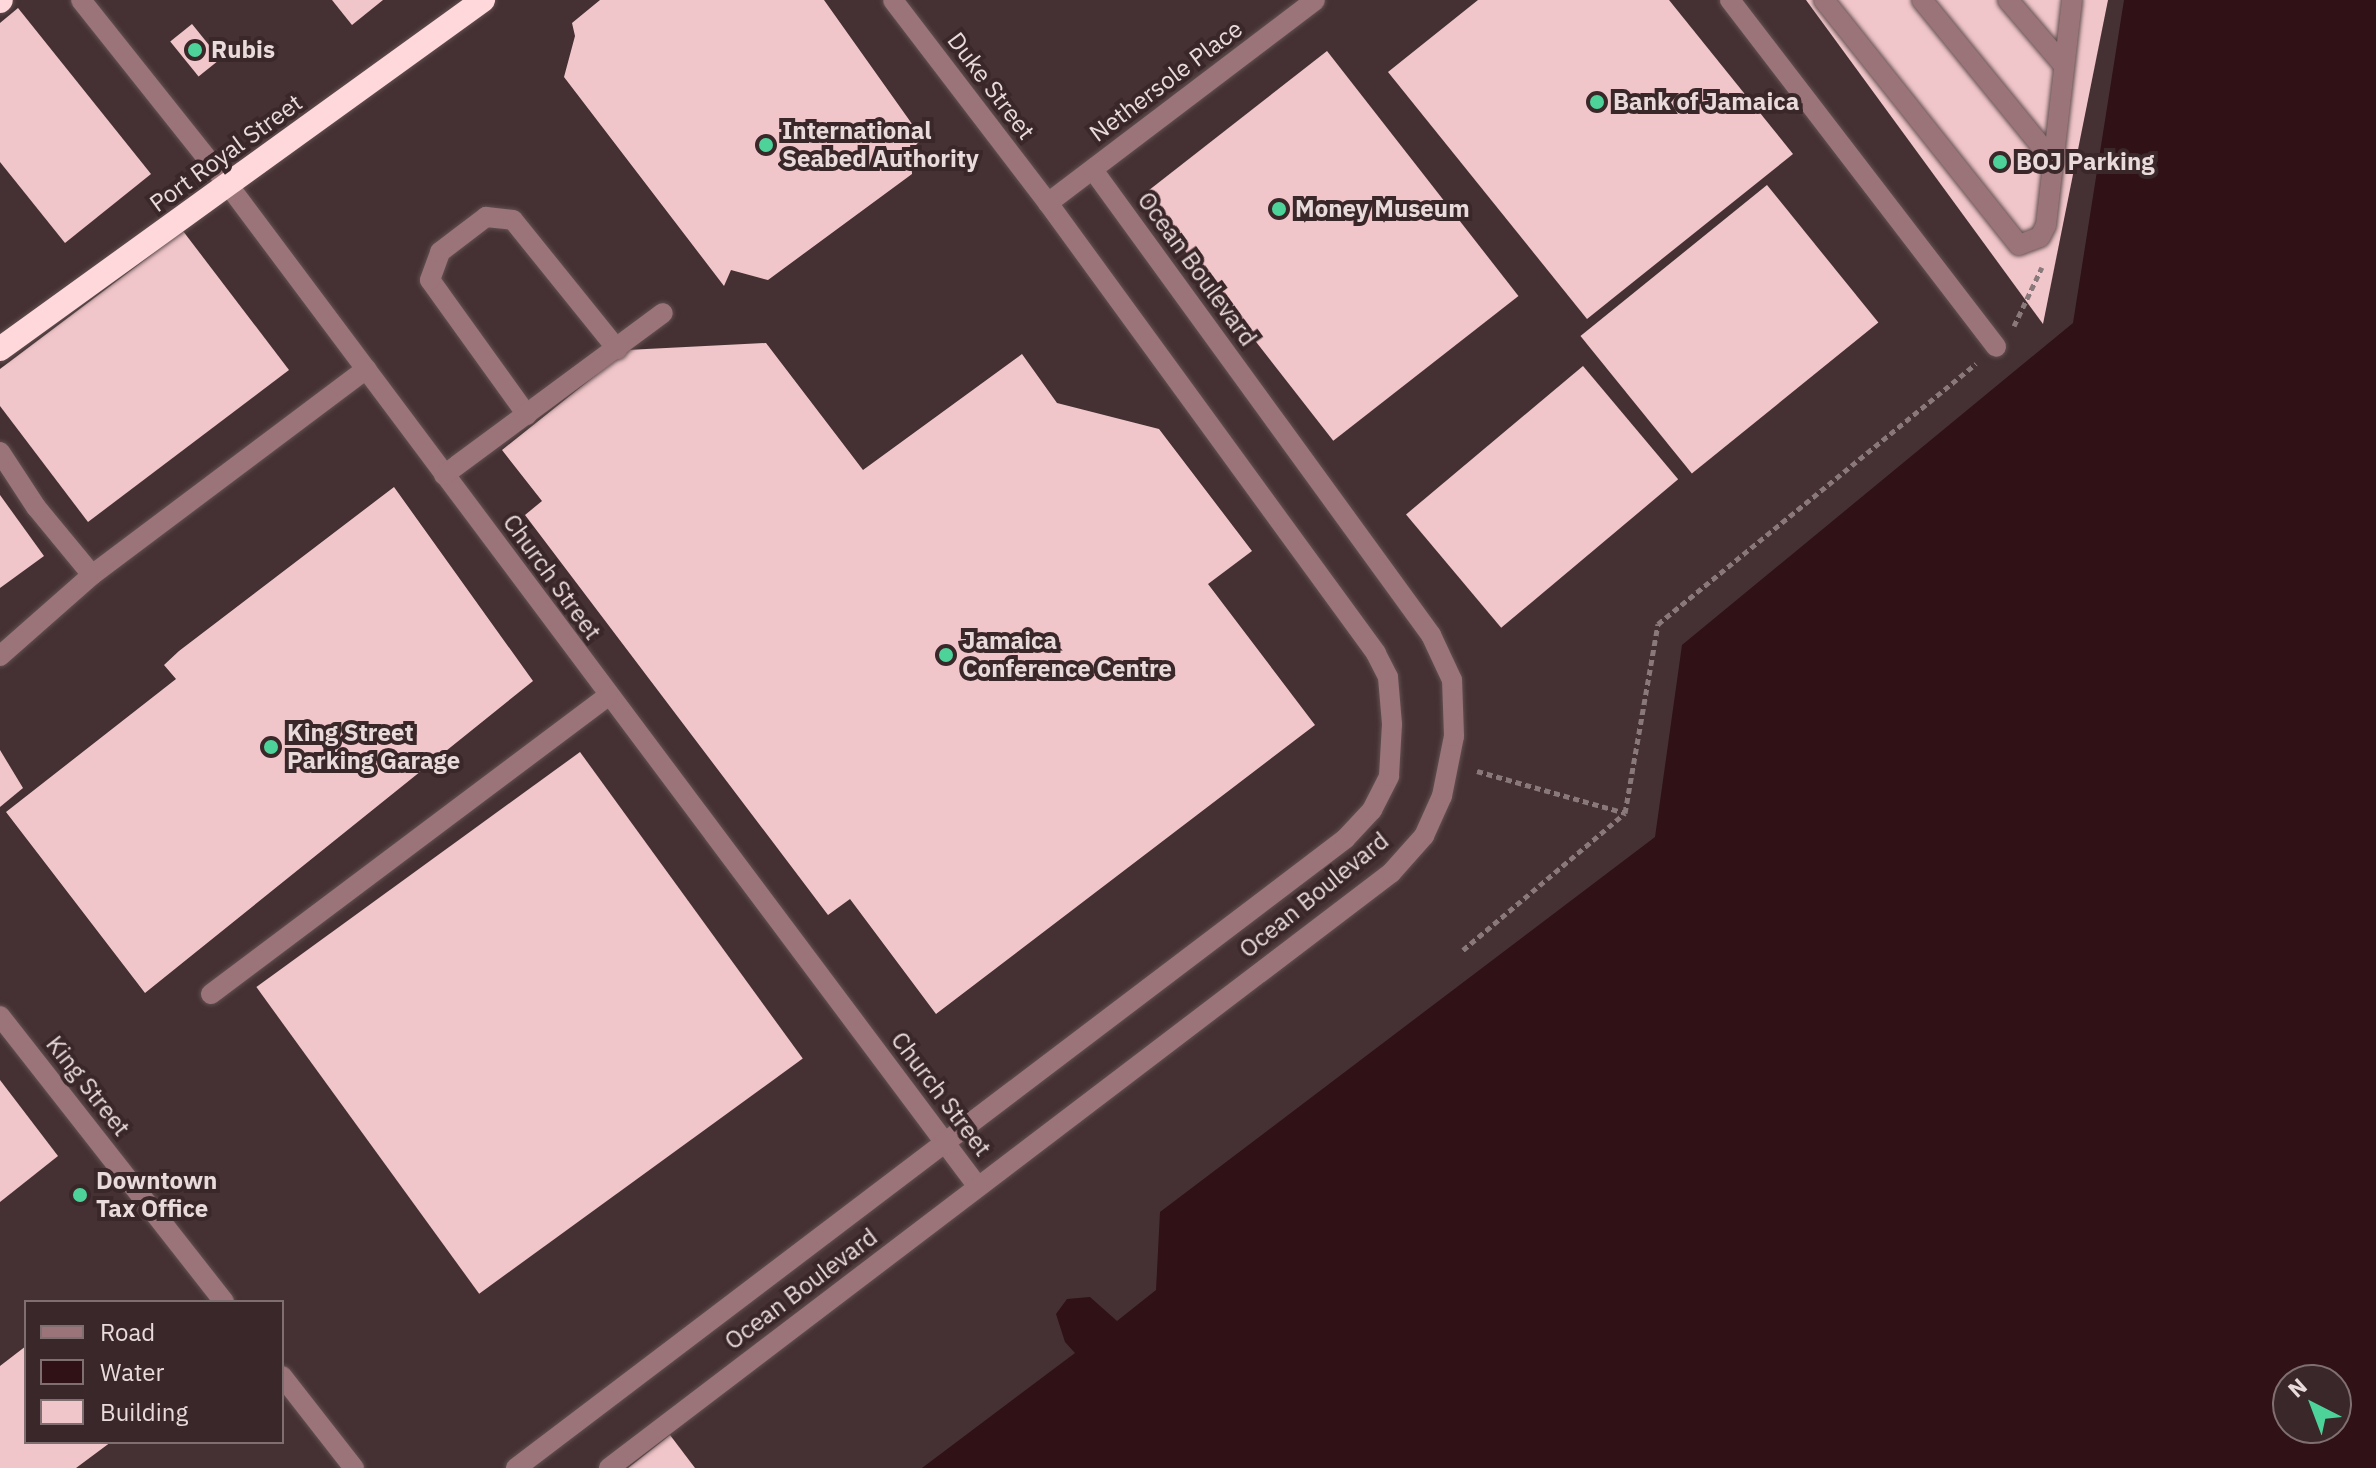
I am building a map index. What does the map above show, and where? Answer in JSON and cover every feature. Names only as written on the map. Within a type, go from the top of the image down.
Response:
[{"type":"highway","name":"Port Royal Street","points":[[0,349],[483,0]]},
{"type":"street","name":"Church Street","points":[[81,0],[229,186],[978,1187]]},
{"type":"street","name":"Duke Street","points":[[893,0],[1048,203]]},
{"type":"street","name":"Nethersole Place","points":[[1048,203],[1315,0]]},
{"type":"street","points":[[1730,0],[1996,347]]},
{"type":"street","points":[[1824,0],[2019,245],[2040,237],[2046,225],[2061,62],[2072,0]]},
{"type":"street","points":[[1922,0],[2054,162]]},
{"type":"street","points":[[2008,0],[2061,62]]},
{"type":"street","name":"Ocean Boulevard","points":[[609,1468],[1391,873],[1424,836],[1449,763],[1454,736],[1452,680],[1431,635],[1093,170]]},
{"type":"street","name":"Ocean Boulevard","points":[[516,1468],[1345,839],[1372,810],[1389,776],[1392,724],[1388,677],[1376,653],[1048,203]]},
{"type":"street","points":[[527,415],[430,280],[440,252],[486,217],[513,220],[617,349]]},
{"type":"street","points":[[444,475],[663,313]]},
{"type":"street","points":[[0,656],[92,575],[366,369]]},
{"type":"street","points":[[0,452],[36,507],[92,575]]},
{"type":"street","points":[[211,994],[608,696]]},
{"type":"street","name":"King Street","points":[[0,1016],[222,1300]]},
{"type":"street","points":[[284,1379],[354,1468]]},
{"type":"path","points":[[1463,950],[1625,813],[1658,624],[1996,347],[2023,315],[2043,259]]},
{"type":"path","points":[[1449,763],[1625,813]]},
{"type":"water","points":[[2124,0],[2376,0],[2376,1468],[922,1468],[1075,1353],[1065,1342],[1056,1314],[1067,1299],[1090,1297],[1117,1321],[1156,1290],[1160,1212],[1655,837],[1682,645],[2073,323]]},
{"type":"building","points":[[332,0],[383,0],[352,25]]},
{"type":"building","name":"International Seabed Authority","points":[[600,0],[824,0],[922,138],[911,151],[912,174],[768,280],[731,270],[724,286],[564,77],[575,36],[572,23]]},
{"type":"building","points":[[1478,0],[1669,0],[1793,154],[1587,319],[1388,72]]},
{"type":"building","name":"BOJ Parking","points":[[1806,0],[2108,0],[2043,324]]},
{"type":"building","points":[[18,8],[151,174],[65,243],[0,162],[0,23]]},
{"type":"building","name":"Rubis","points":[[192,24],[220,59],[199,77],[170,42]]},
{"type":"building","points":[[1327,51],[1518,296],[1333,441],[1142,196]]},
{"type":"building","points":[[1767,185],[1878,323],[1692,474],[1580,336]]},
{"type":"building","points":[[183,231],[289,370],[88,522],[0,406],[0,369]]},
{"type":"building","name":"Jamaica Conference Centre","points":[[766,343],[863,470],[1022,354],[1057,403],[1159,429],[1252,551],[1208,584],[1315,725],[936,1014],[850,899],[828,915],[525,515],[542,501],[502,450],[627,350]]},
{"type":"building","points":[[1583,366],[1678,479],[1501,628],[1406,514]]},
{"type":"building","name":"King Street Parking Garage","points":[[394,487],[533,681],[145,993],[6,812],[176,679],[164,665],[179,651]]},
{"type":"building","points":[[0,495],[44,556],[0,588]]},
{"type":"building","points":[[0,750],[23,788],[0,807]]},
{"type":"building","points":[[580,752],[803,1059],[479,1294],[256,987]]},
{"type":"building","points":[[0,1080],[58,1156],[0,1202]]},
{"type":"building","points":[[24,1348],[24,1444],[108,1444],[76,1468],[0,1468],[0,1366]]},
{"type":"building","points":[[670,1435],[695,1468],[628,1468]]},
{"type":"place","name":"Rubis","points":[[195,50]]},
{"type":"place","name":"Bank of Jamaica","points":[[1597,102]]},
{"type":"place","name":"International Seabed Authority","points":[[766,145]]},
{"type":"place","name":"BOJ Parking","points":[[2000,162]]},
{"type":"place","name":"Money Museum","points":[[1279,209]]},
{"type":"place","name":"Jamaica Conference Centre","points":[[946,655]]},
{"type":"place","name":"King Street Parking Garage","points":[[271,747]]},
{"type":"place","name":"Downtown Tax Office","points":[[80,1195]]}]
